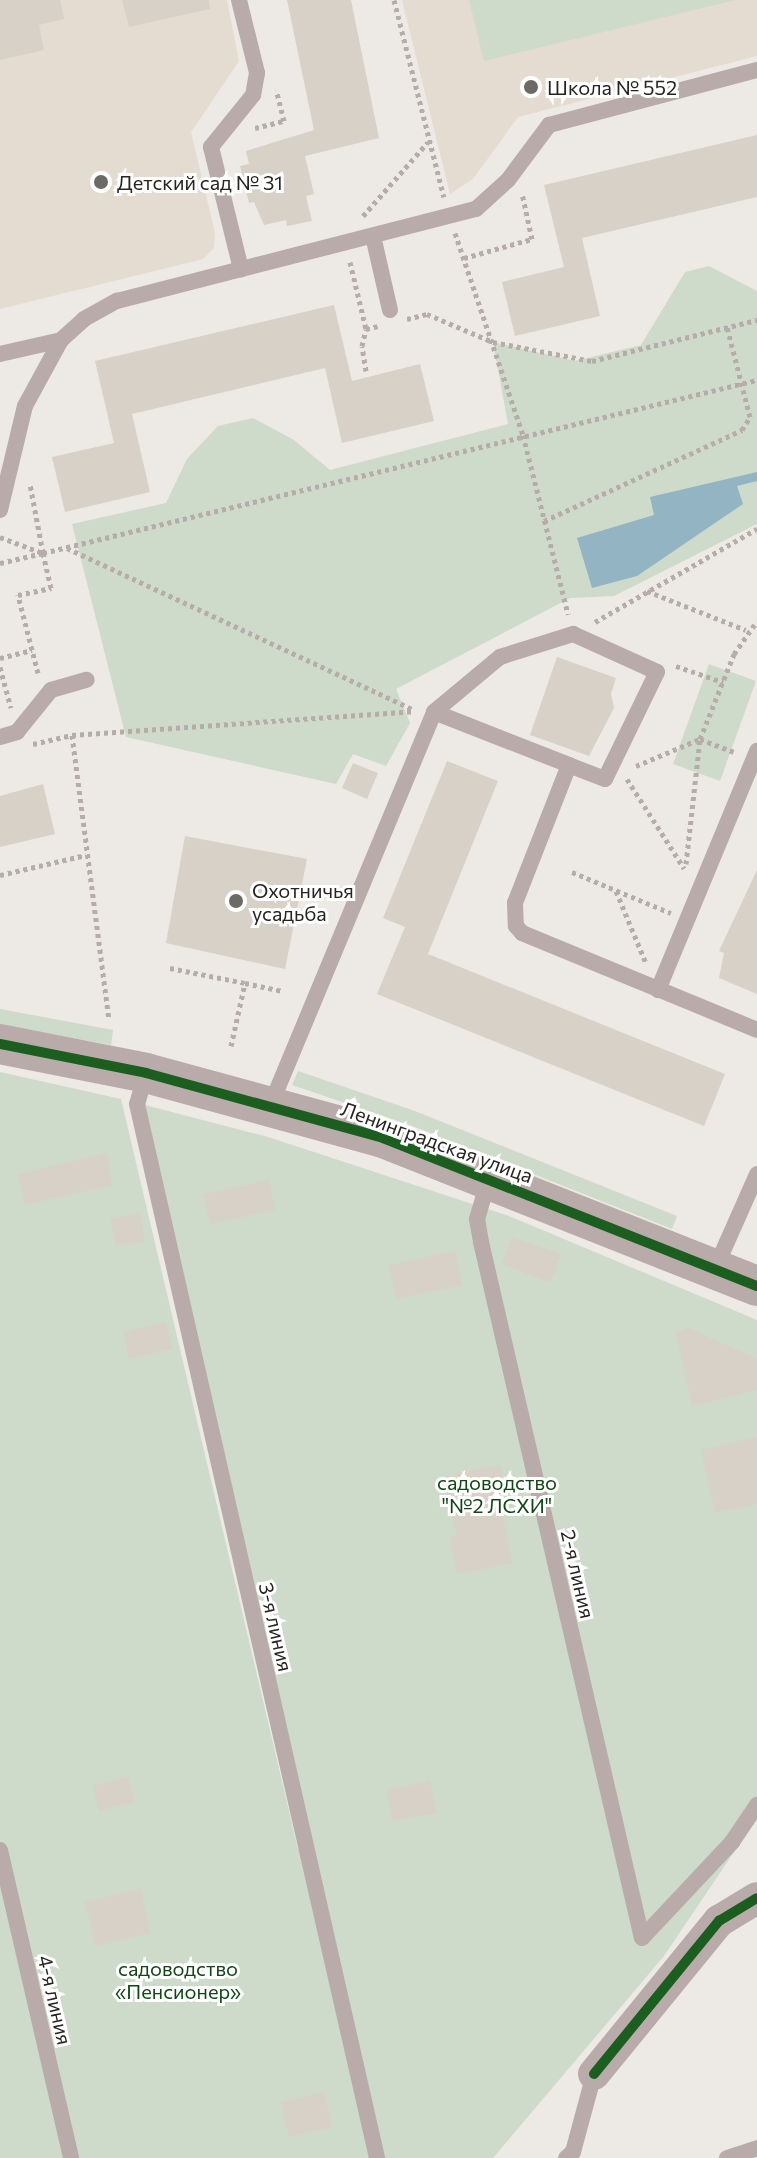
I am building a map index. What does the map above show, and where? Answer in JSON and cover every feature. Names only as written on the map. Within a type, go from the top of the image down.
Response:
[{"type":"street","name":"Ленинградская улица","points":[[0,1044],[142,1089],[271,1104],[383,1138],[757,1286]]},
{"type":"street","points":[[594,2074],[719,1921],[757,1898]]},
{"type":"lane","points":[[239,0],[257,73],[253,95],[211,147],[241,269]]},
{"type":"lane","points":[[0,510],[25,406],[61,340],[84,319],[117,301],[476,209],[494,196],[549,125],[757,70]]},
{"type":"lane","points":[[373,236],[393,316]]},
{"type":"lane","points":[[0,354],[61,340]]},
{"type":"lane","points":[[271,1104],[434,712],[500,657],[573,634],[657,672],[605,779],[434,712]]},
{"type":"lane","points":[[0,737],[17,732],[44,695],[87,680]]},
{"type":"lane","points":[[658,990],[683,918],[755,756]]},
{"type":"lane","points":[[569,765],[515,903],[516,926],[522,933],[757,1030]]},
{"type":"lane","name":"3-я линия","points":[[142,1089],[377,2158]]},
{"type":"lane","points":[[715,1269],[757,1174]]},
{"type":"lane","name":"2-я линия","points":[[488,1179],[477,1219],[642,1938],[732,1842],[757,1805]]},
{"type":"lane","name":"4-я линия","points":[[0,1850],[71,2158]]},
{"type":"lane","points":[[566,2158],[573,2152],[594,2074]]},
{"type":"lane","points":[[727,2158],[757,2148]]},
{"type":"path","points":[[394,0],[449,215],[523,435],[573,634],[757,529]]},
{"type":"path","points":[[240,132],[284,121],[273,76]]},
{"type":"path","points":[[354,220],[428,142]]},
{"type":"path","points":[[464,258],[532,239],[522,193],[526,181]]},
{"type":"path","points":[[335,265],[350,261],[366,329],[366,371]]},
{"type":"path","points":[[393,316],[427,314],[493,342],[592,361],[757,320]]},
{"type":"path","points":[[366,329],[381,326]]},
{"type":"path","points":[[544,521],[742,430],[750,417],[727,327]]},
{"type":"path","points":[[0,563],[757,380]]},
{"type":"path","points":[[30,471],[51,588],[18,595],[44,695]]},
{"type":"path","points":[[0,537],[43,553]]},
{"type":"path","points":[[67,548],[418,711],[72,735],[109,1020]]},
{"type":"path","points":[[647,591],[746,630]]},
{"type":"path","points":[[572,872],[683,918],[685,869],[700,739],[746,630],[757,621]]},
{"type":"path","points":[[0,658],[32,650]]},
{"type":"path","points":[[657,672],[681,665],[723,682]]},
{"type":"path","points":[[0,667],[17,732]]},
{"type":"path","points":[[685,869],[622,772],[700,739],[755,756]]},
{"type":"path","points":[[0,875],[86,855]]},
{"type":"path","points":[[615,890],[658,990]]},
{"type":"path","points":[[170,968],[283,991]]},
{"type":"path","points":[[231,1046],[245,983]]},
{"type":"shaded area","name":"Детский сад № 31","points":[[0,0],[227,0],[239,61],[191,132],[215,233],[214,248],[203,259],[0,309]]},
{"type":"shaded area","name":"Школа № 552","points":[[402,0],[757,0],[757,56],[518,117],[473,179],[450,194]]},
{"type":"green space","points":[[469,0],[735,0],[484,61]]},
{"type":"green space","points":[[709,266],[757,291],[757,524],[614,596],[570,598],[396,689],[410,723],[386,766],[353,754],[336,784],[126,737],[72,524],[166,503],[187,459],[218,426],[253,418],[294,440],[330,470],[508,424],[493,342],[575,361],[641,345],[685,272]]},
{"type":"green space","points":[[709,664],[756,681],[720,781],[673,764]]},
{"type":"green space","points":[[0,1009],[113,1030],[111,1045],[0,1025]]},
{"type":"green space","points":[[298,1071],[415,1111],[677,1216],[672,1229],[410,1125],[292,1085]]},
{"type":"green space","points":[[0,1072],[121,1099],[298,1849],[310,1846],[145,1105],[268,1137],[509,1216],[757,1320],[757,1818],[664,1956],[493,2158],[0,2158]]},
{"type":"water","points":[[757,472],[757,481],[737,486],[743,504],[637,576],[592,588],[577,538],[654,515],[650,497]]},
{"type":"building","points":[[0,0],[60,0],[64,19],[39,25],[44,50],[0,60]]},
{"type":"building","points":[[122,0],[209,0],[210,9],[129,27]]},
{"type":"building","points":[[287,0],[351,0],[379,138],[305,156],[314,194],[306,196],[312,221],[287,226],[286,220],[264,225],[254,202],[249,203],[240,166],[249,164],[246,151],[314,130]]},
{"type":"building","points":[[757,135],[757,197],[582,238],[600,316],[515,336],[502,282],[564,267],[544,185]]},
{"type":"building","points":[[334,305],[352,381],[420,364],[434,421],[342,443],[325,368],[132,414],[150,492],[65,512],[52,457],[114,443],[95,361]]},
{"type":"building","points":[[557,657],[616,678],[611,694],[614,708],[589,756],[530,735]]},
{"type":"building","points":[[447,761],[498,781],[428,954],[725,1074],[704,1126],[377,994],[405,927],[383,918]]},
{"type":"building","points":[[353,763],[378,773],[367,799],[342,788]]},
{"type":"building","points":[[43,784],[55,834],[0,847],[0,796]]},
{"type":"building","name":"Охотничья усадьба","points":[[185,836],[307,859],[285,969],[166,943]]},
{"type":"building","points":[[757,870],[757,994],[719,978],[724,953],[719,951]]},
{"type":"building","points":[[107,1153],[112,1185],[25,1205],[18,1174]]},
{"type":"building","points":[[269,1180],[275,1210],[210,1224],[203,1194]]},
{"type":"building","points":[[140,1213],[145,1241],[116,1246],[110,1219]]},
{"type":"building","points":[[512,1237],[561,1254],[551,1283],[502,1264]]},
{"type":"building","points":[[455,1251],[462,1285],[396,1299],[389,1265]]},
{"type":"building","points":[[166,1322],[172,1349],[129,1359],[123,1332]]},
{"type":"building","points":[[689,1328],[757,1359],[757,1390],[692,1406],[676,1332]]},
{"type":"building","points":[[757,1437],[757,1504],[715,1513],[701,1450]]},
{"type":"building","points":[[500,1465],[507,1500],[500,1502],[512,1563],[457,1574],[450,1537],[457,1536],[443,1477]]},
{"type":"building","points":[[128,1777],[135,1802],[99,1811],[93,1786]]},
{"type":"building","points":[[430,1781],[437,1813],[393,1821],[387,1790]]},
{"type":"building","points":[[141,1889],[150,1933],[96,1946],[85,1902]]},
{"type":"building","points":[[324,2092],[332,2127],[289,2137],[281,2102]]},
{"type":"cycle path","points":[[0,1044],[146,1073],[383,1138],[757,1286]]},
{"type":"cycle path","points":[[594,2074],[719,1921],[757,1898]]},
{"type":"place","name":"Школа № 552","points":[[531,87]]},
{"type":"place","name":"Детский сад № 31","points":[[101,182]]},
{"type":"place","name":"Охотничья усадьба","points":[[236,901]]},
{"type":"park label","name":"садоводство \"№2 ЛСХИ\"","points":[[497,1494]]},
{"type":"park label","name":"садоводство «Пенсионер»","points":[[178,1980]]}]
